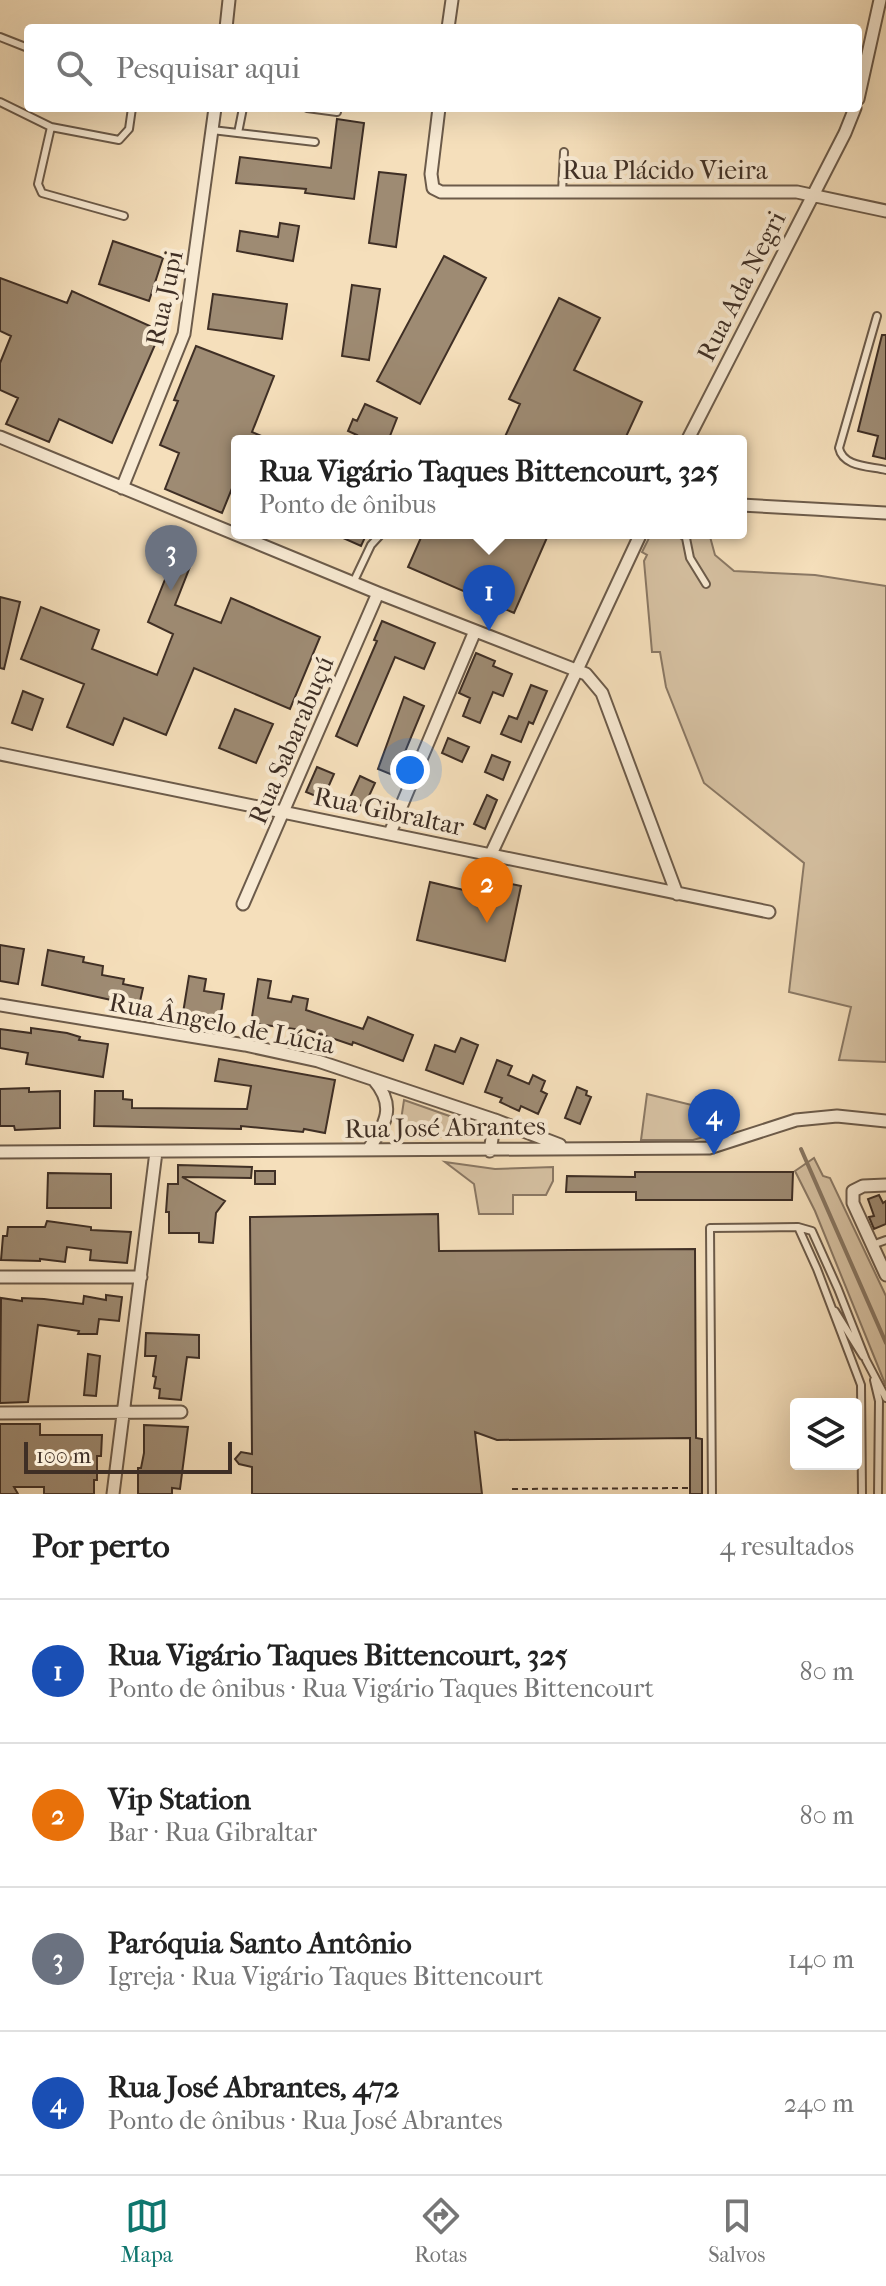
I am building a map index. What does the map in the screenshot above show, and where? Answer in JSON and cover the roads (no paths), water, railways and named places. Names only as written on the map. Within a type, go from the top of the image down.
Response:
[{"type":"street","points":[[226,24],[229,0]]},
{"type":"street","points":[[449,24],[452,0]]},
{"type":"street","points":[[862,81],[880,0]]},
{"type":"street","name":"Rua Jupi","points":[[122,488],[184,334],[214,112]]},
{"type":"street","name":"Rua Plácido Vieira","points":[[439,112],[431,174],[433,188],[441,192],[747,190],[813,194],[886,211]]},
{"type":"street","name":"Rua Ada Negri","points":[[690,435],[853,112]]},
{"type":"street","points":[[0,437],[231,533]]},
{"type":"street","points":[[747,505],[886,513]]},
{"type":"street","points":[[246,539],[575,669],[595,682],[602,693],[677,894]]},
{"type":"street","points":[[491,854],[638,539]]},
{"type":"street","name":"Rua Sabarabuçú","points":[[243,904],[378,593]]},
{"type":"street","points":[[390,833],[475,631]]},
{"type":"street","name":"Rua Gibraltar","points":[[0,754],[769,912]]},
{"type":"street","name":"Rua Ângelo de Lúcia","points":[[0,1005],[245,1045],[318,1061],[495,1120],[567,1148]]},
{"type":"street","points":[[368,1150],[387,1114],[386,1094],[374,1080]]},
{"type":"street","name":"Rua José Abrantes","points":[[0,1152],[709,1148],[796,1120],[837,1116],[886,1121]]},
{"type":"street","points":[[490,1151],[495,1120]]},
{"type":"street","points":[[113,1494],[156,1152]]},
{"type":"street","points":[[886,1185],[863,1186],[853,1191],[853,1203],[886,1275]]},
{"type":"street","points":[[0,1277],[141,1277]]},
{"type":"street","points":[[0,1413],[181,1412]]},
{"type":"lane","points":[[0,37],[24,46]]},
{"type":"lane","points":[[0,102],[51,127],[119,140],[129,129],[131,112]]},
{"type":"lane","points":[[238,133],[242,112]]},
{"type":"lane","points":[[51,127],[39,190],[45,195],[124,216]]},
{"type":"lane","points":[[212,130],[315,142]]},
{"type":"lane","points":[[562,192],[564,152]]},
{"type":"lane","points":[[877,316],[839,448],[840,455],[846,461],[886,470]]},
{"type":"lane","points":[[353,583],[376,539]]},
{"type":"lane","points":[[686,539],[690,558],[706,584]]},
{"type":"lane","points":[[798,1227],[861,1385],[862,1494]]},
{"type":"lane","points":[[712,1494],[710,1228],[798,1227],[815,1234],[866,1360],[886,1398]]},
{"type":"lane","points":[[872,1245],[886,1240]]},
{"type":"lane","points":[[831,1305],[866,1360]]},
{"type":"lane","points":[[874,1377],[879,1401],[878,1494]]},
{"type":"waterway","points":[[801,1149],[886,1343]]},
{"type":"place","name":"Paróquia Santo Antônio","points":[[171,591]]},
{"type":"place","name":"Rua Vigário Taques Bittencourt, 325","points":[[489,631]]},
{"type":"place","name":"Vip Station","points":[[487,923]]},
{"type":"place","name":"Rua José Abrantes, 472","points":[[714,1155]]}]
